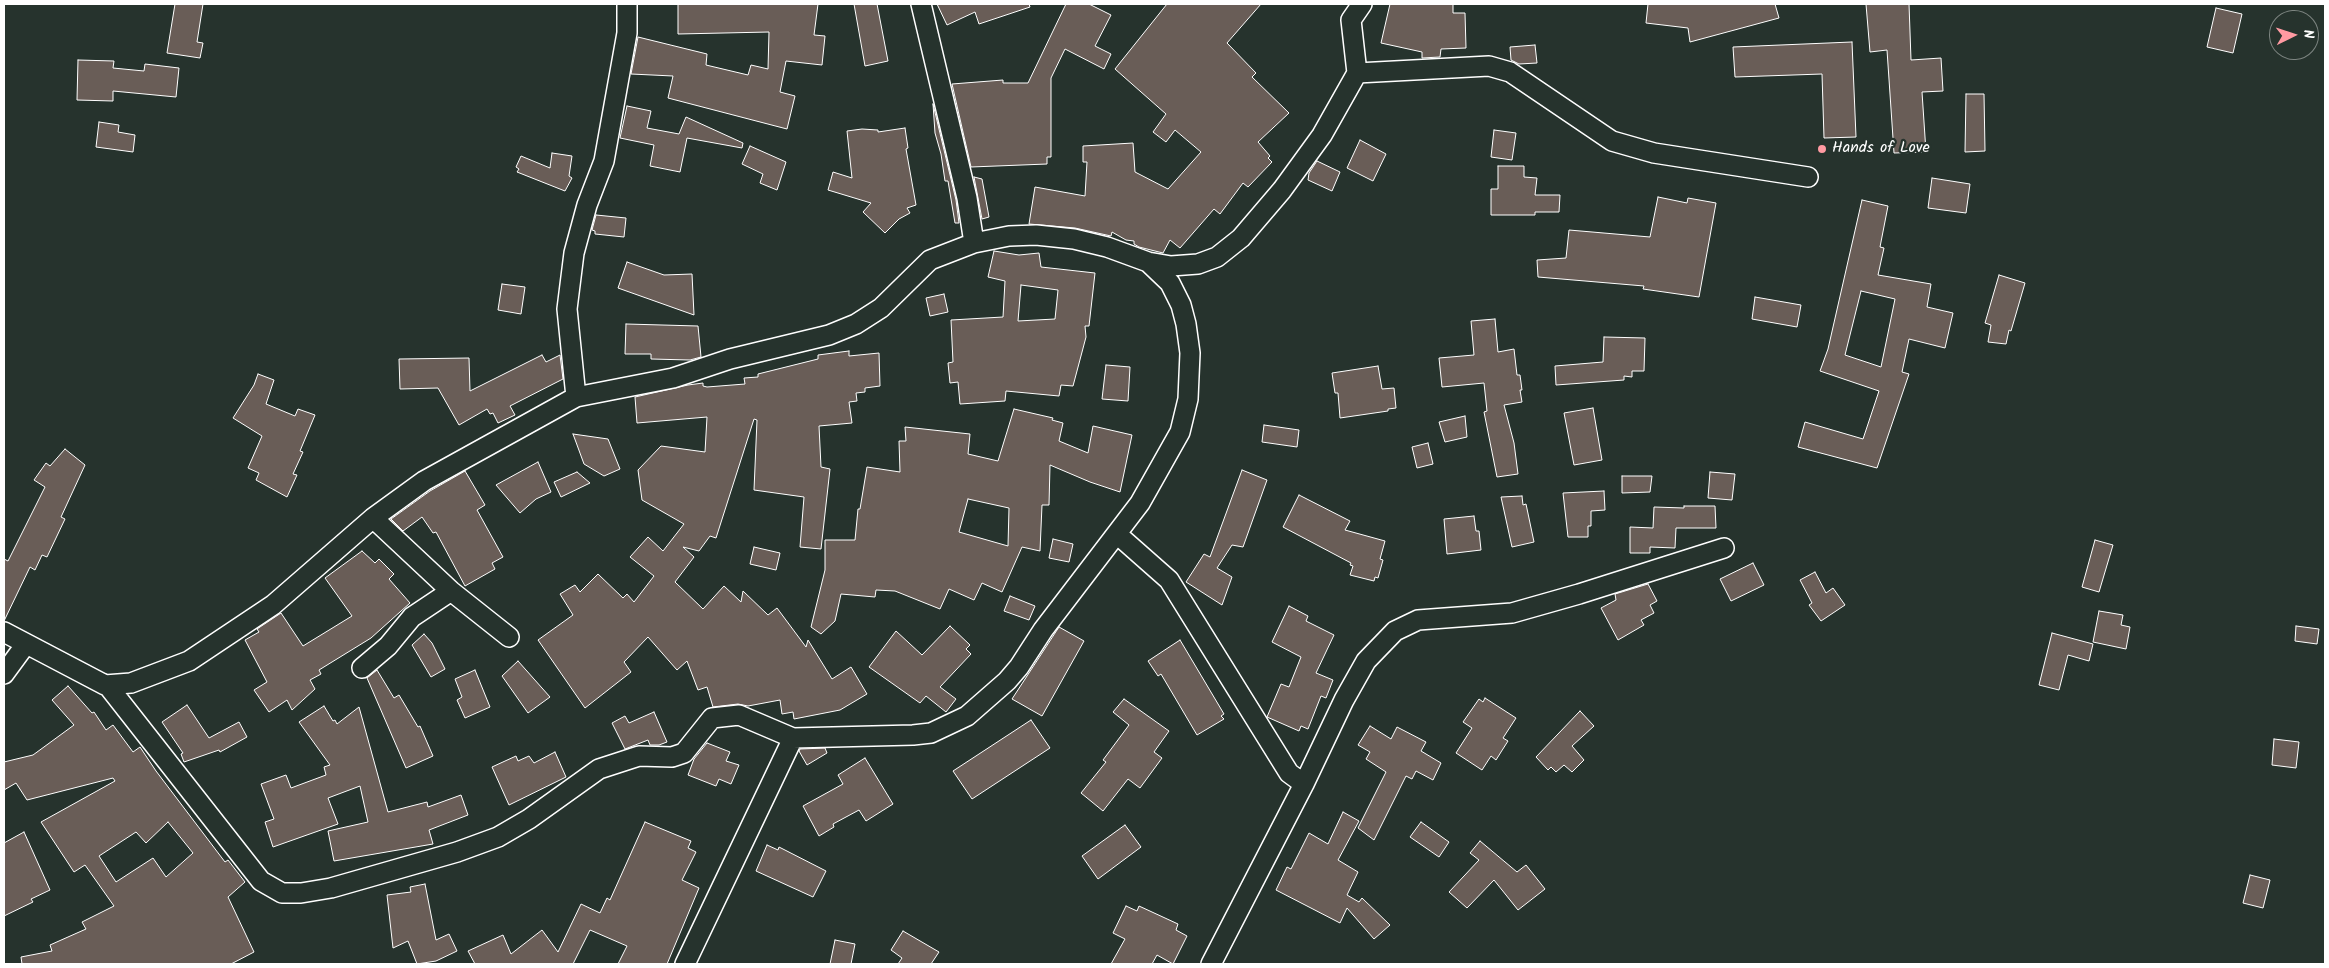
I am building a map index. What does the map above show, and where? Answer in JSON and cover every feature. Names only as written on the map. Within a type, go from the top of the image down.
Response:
[{"type":"street","points":[[576,397],[567,309],[574,253],[588,205],[604,161],[627,33],[627,4]]},
{"type":"street","points":[[921,4],[967,198],[974,243]]},
{"type":"street","points":[[108,686],[131,683],[189,661],[272,605],[373,518],[424,481],[576,397],[673,378],[730,359],[828,335],[856,324],[881,308],[930,260],[974,243],[1009,236],[1045,236],[1074,239],[1107,247],[1148,262],[1170,266],[1198,264],[1217,257],[1241,238],[1282,190],[1322,135],[1358,73],[1351,20],[1362,4]]},
{"type":"street","points":[[1358,73],[1489,66],[1510,72],[1612,141],[1654,153],[1808,177]]},
{"type":"street","points":[[4,632],[108,686],[260,881],[282,893],[301,893],[330,888],[457,852],[498,837],[529,819],[599,769],[640,756],[672,757],[684,753],[712,718],[739,715],[793,738],[931,733],[967,716],[1007,681],[1019,667],[1043,630],[1118,535],[1140,503],[1180,432],[1188,399],[1190,353],[1186,324],[1181,305],[1170,283],[1148,262]]},
{"type":"street","points":[[373,518],[450,591],[509,637]]},
{"type":"street","points":[[1118,535],[1169,580],[1289,773],[1304,784]]},
{"type":"street","points":[[1211,964],[1304,784],[1344,700],[1366,661],[1395,631],[1418,620],[1512,613],[1724,548]]},
{"type":"street","points":[[362,668],[388,646],[412,617],[450,591]]},
{"type":"street","points":[[4,674],[26,644]]},
{"type":"street","points":[[686,964],[793,738]]},
{"type":"building","points":[[175,4],[203,4],[197,42],[203,43],[200,58],[167,53]]},
{"type":"building","points":[[678,4],[818,4],[814,35],[825,36],[822,65],[786,61],[780,92],[795,96],[787,129],[668,98],[673,76],[631,74],[638,37],[707,54],[706,65],[748,75],[751,65],[768,69],[769,32],[678,34]]},
{"type":"building","points":[[854,4],[877,4],[888,61],[865,66]]},
{"type":"building","points":[[937,4],[1029,4],[1030,7],[979,24],[975,12],[947,25]]},
{"type":"building","points":[[1066,4],[1089,4],[1111,15],[1095,46],[1111,54],[1104,69],[1065,49],[1051,78],[1051,157],[1047,157],[1047,164],[971,167],[952,84],[1003,80],[1003,83],[1028,83]]},
{"type":"building","points":[[1167,4],[1261,4],[1227,43],[1256,73],[1252,77],[1289,113],[1258,142],[1270,156],[1268,158],[1272,162],[1248,187],[1243,183],[1220,214],[1214,209],[1180,248],[1170,240],[1163,253],[1139,247],[1134,244],[1134,241],[1126,240],[1112,232],[1111,236],[1075,228],[1029,224],[1035,187],[1085,196],[1087,162],[1083,162],[1083,146],[1133,143],[1135,172],[1168,189],[1201,152],[1175,130],[1166,142],[1153,132],[1166,114],[1115,69]]},
{"type":"building","points":[[1390,4],[1453,4],[1453,13],[1465,13],[1466,48],[1441,49],[1440,57],[1422,58],[1422,52],[1381,43]]},
{"type":"building","points":[[1648,4],[1775,4],[1779,18],[1690,42],[1688,28],[1646,23]]},
{"type":"building","points":[[1866,4],[1909,4],[1911,60],[1941,58],[1943,91],[1922,92],[1926,152],[1894,153],[1887,50],[1870,52]]},
{"type":"building","points":[[2216,8],[2242,14],[2233,53],[2207,47]]},
{"type":"building","points":[[1852,42],[1856,137],[1824,138],[1822,74],[1735,77],[1733,47]]},
{"type":"building","points":[[1535,45],[1537,63],[1519,64],[1511,60],[1510,47]]},
{"type":"building","points":[[78,60],[114,61],[113,68],[144,71],[145,64],[179,68],[176,97],[113,91],[113,101],[77,100]]},
{"type":"building","points":[[1966,94],[1984,94],[1985,151],[1965,152]]},
{"type":"building","points":[[933,104],[956,200],[959,223],[955,223],[948,181],[945,181],[941,154],[935,133]]},
{"type":"building","points":[[627,106],[651,111],[647,128],[679,134],[686,117],[743,143],[742,148],[687,138],[680,172],[650,166],[654,145],[620,138]]},
{"type":"building","points":[[99,122],[119,125],[118,132],[135,135],[133,152],[96,147]]},
{"type":"building","points":[[905,128],[908,148],[906,149],[916,205],[907,208],[910,213],[899,219],[885,233],[863,212],[871,203],[828,190],[833,172],[852,178],[847,131],[862,129],[878,130],[878,132]]},
{"type":"building","points":[[1494,130],[1516,133],[1512,160],[1491,157]]},
{"type":"building","points":[[1360,140],[1386,154],[1373,181],[1347,168]]},
{"type":"building","points":[[750,146],[786,162],[777,190],[760,183],[763,174],[742,164]]},
{"type":"building","points":[[552,153],[572,156],[569,176],[572,178],[565,191],[517,172],[519,169],[516,167],[521,156],[550,168]]},
{"type":"building","points":[[1317,161],[1340,172],[1332,191],[1308,180],[1309,173]]},
{"type":"building","points":[[1498,166],[1524,166],[1524,177],[1537,178],[1535,195],[1560,195],[1559,212],[1535,212],[1535,215],[1491,215],[1491,189],[1498,189]]},
{"type":"building","points":[[974,177],[982,179],[989,217],[982,219]]},
{"type":"building","points":[[1932,178],[1970,184],[1966,213],[1928,208]]},
{"type":"building","points":[[1658,197],[1687,203],[1688,198],[1716,203],[1699,297],[1643,289],[1644,286],[1538,277],[1537,260],[1566,258],[1569,230],[1650,237]]},
{"type":"building","points":[[1862,200],[1888,206],[1880,247],[1884,248],[1878,275],[1931,284],[1927,307],[1953,313],[1945,348],[1909,339],[1902,372],[1909,374],[1877,468],[1798,447],[1805,422],[1863,439],[1879,391],[1820,371],[1828,349]],"holes":[[[1861,291],[1895,299],[1881,367],[1845,355]]]},
{"type":"building","points":[[596,215],[626,218],[624,237],[595,234],[595,231],[592,230]]},
{"type":"building","points":[[994,251],[1019,255],[1039,253],[1041,267],[1095,273],[1089,326],[1085,326],[1086,337],[1073,386],[1061,385],[1059,396],[1006,391],[1005,401],[960,404],[958,382],[950,383],[948,363],[953,362],[951,320],[1003,317],[1005,281],[988,277]],"holes":[[[1021,285],[1058,290],[1055,319],[1018,321]]]},
{"type":"building","points":[[627,262],[664,275],[692,274],[694,315],[618,288]]},
{"type":"building","points":[[1999,275],[2025,283],[2006,344],[1988,342],[1991,325],[1985,323]]},
{"type":"building","points":[[502,284],[525,287],[521,314],[498,310]]},
{"type":"building","points":[[944,294],[948,312],[930,316],[926,298]]},
{"type":"building","points":[[1755,297],[1801,305],[1797,327],[1752,319]]},
{"type":"building","points":[[1495,319],[1498,352],[1514,349],[1517,375],[1520,375],[1522,390],[1520,390],[1522,402],[1504,405],[1514,443],[1518,474],[1497,477],[1484,412],[1487,411],[1484,383],[1442,387],[1439,358],[1474,355],[1471,321]]},
{"type":"building","points":[[626,324],[698,326],[701,357],[690,360],[651,359],[651,354],[625,354]]},
{"type":"building","points":[[1604,337],[1645,338],[1644,371],[1632,371],[1632,377],[1624,376],[1624,380],[1556,385],[1555,366],[1603,362]]},
{"type":"building","points":[[849,351],[849,356],[879,353],[880,386],[865,388],[865,392],[856,393],[857,401],[849,402],[852,423],[819,426],[821,467],[830,469],[821,549],[800,547],[804,497],[754,490],[757,420],[754,419],[716,538],[710,536],[699,551],[683,547],[694,557],[675,582],[703,609],[724,586],[741,602],[743,591],[768,615],[777,608],[806,647],[808,640],[832,679],[851,667],[867,694],[840,710],[794,719],[793,712],[782,714],[780,700],[748,706],[738,704],[713,707],[707,687],[698,690],[687,661],[677,670],[648,637],[624,662],[631,672],[585,708],[538,640],[573,615],[560,594],[575,585],[580,592],[598,574],[623,598],[627,594],[634,602],[654,576],[630,557],[648,537],[663,551],[684,524],[642,500],[638,470],[661,446],[705,452],[707,417],[637,423],[635,397],[703,383],[703,386],[707,387],[745,384],[744,378],[758,377],[758,374],[818,359],[818,355]]},
{"type":"building","points":[[542,355],[546,362],[560,355],[563,379],[510,406],[515,415],[498,423],[493,413],[490,414],[487,409],[459,425],[438,388],[400,389],[399,359],[469,358],[470,391]]},
{"type":"building","points":[[1106,365],[1130,367],[1128,401],[1102,399]]},
{"type":"building","points":[[1378,366],[1382,389],[1394,388],[1396,408],[1388,409],[1388,411],[1340,418],[1338,393],[1335,393],[1332,373]]},
{"type":"building","points":[[258,374],[274,380],[266,404],[295,416],[298,409],[315,415],[300,451],[303,452],[293,474],[297,475],[287,497],[256,480],[259,473],[248,468],[262,436],[233,418],[254,385]]},
{"type":"building","points":[[1593,408],[1602,460],[1574,465],[1564,413]]},
{"type":"building","points":[[1014,409],[1053,418],[1052,420],[1063,423],[1059,441],[1088,453],[1093,426],[1132,435],[1120,492],[1050,465],[1049,505],[1042,505],[1040,551],[1022,547],[1002,592],[982,583],[974,600],[949,589],[940,609],[895,591],[876,590],[875,597],[841,594],[835,621],[821,634],[811,627],[825,570],[825,540],[855,540],[858,509],[860,509],[867,467],[900,472],[899,441],[906,441],[905,427],[970,434],[968,454],[998,461]],"holes":[[[968,499],[1009,508],[1008,546],[959,532]]]},
{"type":"building","points":[[1465,416],[1467,437],[1445,442],[1439,422]]},
{"type":"building","points":[[1264,425],[1299,430],[1297,447],[1262,442]]},
{"type":"building","points":[[573,434],[608,439],[620,469],[604,476],[584,464]]},
{"type":"building","points":[[1428,443],[1433,464],[1417,468],[1412,447]]},
{"type":"building","points":[[65,449],[85,465],[61,517],[65,519],[47,557],[42,555],[35,570],[30,567],[4,621],[4,559],[8,561],[45,487],[34,480],[46,463],[50,466]]},
{"type":"building","points":[[538,462],[551,492],[536,499],[520,513],[496,485]]},
{"type":"building","points":[[1242,470],[1267,480],[1243,547],[1232,545],[1217,568],[1232,577],[1222,605],[1186,582],[1204,554],[1210,557]]},
{"type":"building","points":[[465,471],[485,505],[477,510],[503,557],[492,563],[495,569],[465,586],[436,532],[433,533],[422,517],[403,531],[391,519],[430,491]]},
{"type":"building","points":[[577,472],[590,483],[561,497],[554,482]]},
{"type":"building","points":[[1710,472],[1735,474],[1732,500],[1708,498]]},
{"type":"building","points":[[1622,476],[1652,476],[1650,492],[1622,493]]},
{"type":"building","points":[[1604,491],[1605,510],[1591,511],[1591,526],[1588,526],[1588,537],[1568,537],[1563,493]]},
{"type":"building","points":[[1299,495],[1350,521],[1345,530],[1385,541],[1380,559],[1383,560],[1378,578],[1375,577],[1374,581],[1350,575],[1353,566],[1350,565],[1351,563],[1283,527]]},
{"type":"building","points":[[1522,496],[1523,505],[1526,504],[1534,542],[1512,547],[1501,497]]},
{"type":"building","points":[[1684,506],[1715,506],[1716,528],[1676,528],[1675,548],[1650,547],[1650,553],[1630,553],[1630,527],[1653,528],[1654,507],[1684,508]]},
{"type":"building","points":[[1474,516],[1476,531],[1479,531],[1481,550],[1447,554],[1444,519]]},
{"type":"building","points":[[1053,539],[1073,544],[1069,562],[1049,558]]},
{"type":"building","points":[[2095,540],[2113,545],[2099,592],[2082,587]]},
{"type":"building","points":[[754,547],[780,553],[776,570],[750,564]]},
{"type":"building","points":[[362,551],[375,563],[379,559],[394,574],[389,579],[410,603],[371,638],[319,670],[321,674],[310,680],[315,689],[292,710],[287,700],[269,712],[254,690],[267,682],[245,640],[259,632],[257,629],[281,613],[303,646],[352,616],[325,578]]},
{"type":"building","points":[[1753,563],[1764,585],[1731,601],[1720,579]]},
{"type":"building","points":[[1815,572],[1826,593],[1833,588],[1845,605],[1821,621],[1809,605],[1812,603],[1800,580]]},
{"type":"building","points":[[1648,584],[1657,601],[1650,605],[1654,613],[1641,620],[1644,625],[1618,640],[1601,608],[1616,600],[1615,594]]},
{"type":"building","points":[[1010,596],[1035,606],[1029,620],[1004,611]]},
{"type":"building","points":[[1289,606],[1308,616],[1306,621],[1334,635],[1316,673],[1333,680],[1326,698],[1321,696],[1308,729],[1301,726],[1299,731],[1267,717],[1281,684],[1289,687],[1301,657],[1272,642]]},
{"type":"building","points":[[2099,611],[2123,615],[2121,625],[2130,627],[2126,649],[2093,642]]},
{"type":"building","points":[[950,626],[970,645],[966,649],[971,654],[940,687],[956,699],[946,712],[926,696],[920,703],[869,667],[896,631],[922,655]]},
{"type":"building","points":[[2296,626],[2319,629],[2317,644],[2295,641]]},
{"type":"building","points":[[1059,627],[1084,641],[1042,716],[1012,699]]},
{"type":"building","points":[[2052,633],[2093,644],[2089,661],[2068,655],[2059,690],[2039,685]]},
{"type":"building","points":[[424,634],[432,643],[445,669],[431,677],[412,645]]},
{"type":"building","points":[[1180,640],[1224,714],[1221,716],[1224,719],[1197,735],[1161,674],[1158,676],[1148,661]]},
{"type":"building","points":[[518,661],[550,697],[528,713],[502,676]]},
{"type":"building","points":[[377,670],[394,698],[399,695],[418,727],[420,726],[433,756],[406,768],[367,678]]},
{"type":"building","points":[[475,670],[490,707],[465,718],[457,700],[462,697],[455,679]]},
{"type":"building","points":[[68,686],[92,713],[94,712],[106,730],[113,725],[133,752],[140,747],[225,862],[228,860],[245,882],[228,897],[254,952],[231,964],[22,964],[21,957],[52,951],[50,945],[86,929],[82,922],[114,906],[85,865],[74,872],[41,822],[115,781],[113,778],[27,800],[16,783],[4,790],[4,762],[33,755],[74,725],[52,700]],"holes":[[[168,822],[193,853],[166,877],[153,858],[116,882],[99,856],[136,832],[146,843]]]},
{"type":"building","points":[[1485,698],[1516,718],[1503,738],[1508,741],[1496,760],[1491,756],[1482,770],[1456,753],[1472,728],[1463,722],[1479,699],[1483,702]]},
{"type":"building","points":[[1124,699],[1169,731],[1154,752],[1162,758],[1140,788],[1128,779],[1103,811],[1081,793],[1106,762],[1103,760],[1129,725],[1113,712]]},
{"type":"building","points":[[187,705],[209,738],[239,722],[247,737],[220,752],[219,750],[184,762],[181,754],[183,753],[162,722]]},
{"type":"building","points":[[324,706],[337,724],[359,707],[388,812],[427,802],[428,807],[461,795],[468,815],[429,830],[433,844],[334,861],[328,831],[368,822],[360,786],[328,798],[338,824],[273,847],[265,822],[274,819],[261,784],[286,775],[291,788],[326,775],[324,767],[330,765],[299,722]]},
{"type":"building","points":[[1580,711],[1594,726],[1572,746],[1584,760],[1572,772],[1564,765],[1556,772],[1551,767],[1548,770],[1536,757]]},
{"type":"building","points":[[654,712],[667,742],[659,745],[650,745],[648,740],[625,749],[612,723],[625,716],[629,723]]},
{"type":"building","points":[[1031,720],[1050,748],[972,799],[953,771]]},
{"type":"building","points":[[1370,726],[1391,739],[1397,727],[1426,742],[1421,751],[1441,763],[1433,780],[1416,771],[1412,779],[1406,776],[1374,840],[1358,828],[1386,772],[1366,759],[1370,752],[1358,745]]},
{"type":"building","points":[[2274,739],[2299,742],[2296,768],[2272,765]]},
{"type":"building","points":[[707,743],[730,752],[726,761],[739,765],[731,784],[719,779],[716,786],[688,775],[694,759]]},
{"type":"building","points":[[825,748],[827,753],[807,765],[799,751],[800,749]]},
{"type":"building","points":[[555,752],[566,777],[509,805],[492,767],[516,756],[518,761],[529,756],[534,763]]},
{"type":"building","points":[[865,758],[893,804],[866,821],[859,810],[833,824],[834,827],[819,836],[803,806],[843,784],[838,775]]},
{"type":"building","points":[[1343,812],[1359,821],[1338,860],[1358,872],[1347,895],[1359,902],[1362,898],[1390,925],[1374,939],[1347,908],[1340,923],[1276,890],[1287,867],[1291,869],[1309,833],[1328,844]]},
{"type":"building","points":[[645,822],[691,841],[688,848],[696,852],[682,880],[699,888],[667,964],[618,964],[627,946],[590,930],[573,964],[475,964],[468,951],[503,935],[511,954],[542,930],[558,952],[581,904],[600,913],[607,898],[610,900]]},
{"type":"building","points":[[1421,822],[1449,842],[1439,857],[1410,837]]},
{"type":"building","points":[[1125,825],[1141,847],[1098,879],[1082,856]]},
{"type":"building","points":[[24,832],[50,890],[31,899],[33,902],[4,916],[4,843]]},
{"type":"building","points":[[1480,841],[1517,872],[1526,865],[1545,889],[1518,910],[1494,880],[1467,908],[1449,892],[1479,860],[1470,853]]},
{"type":"building","points":[[767,845],[778,850],[779,847],[826,871],[813,897],[756,871]]},
{"type":"building","points":[[2250,875],[2270,880],[2263,908],[2243,903]]},
{"type":"building","points":[[425,884],[436,940],[449,934],[457,951],[436,961],[417,964],[408,941],[393,948],[387,895],[411,892],[410,887]]},
{"type":"building","points":[[1126,906],[1137,911],[1139,906],[1178,924],[1176,930],[1187,936],[1173,964],[1157,955],[1152,964],[1111,964],[1125,939],[1113,933]]},
{"type":"building","points":[[903,931],[939,952],[931,964],[898,964],[902,958],[891,950]]},
{"type":"building","points":[[835,940],[855,944],[851,964],[830,964]]},
{"type":"place","name":"Hands of Love","points":[[1822,149]]}]
